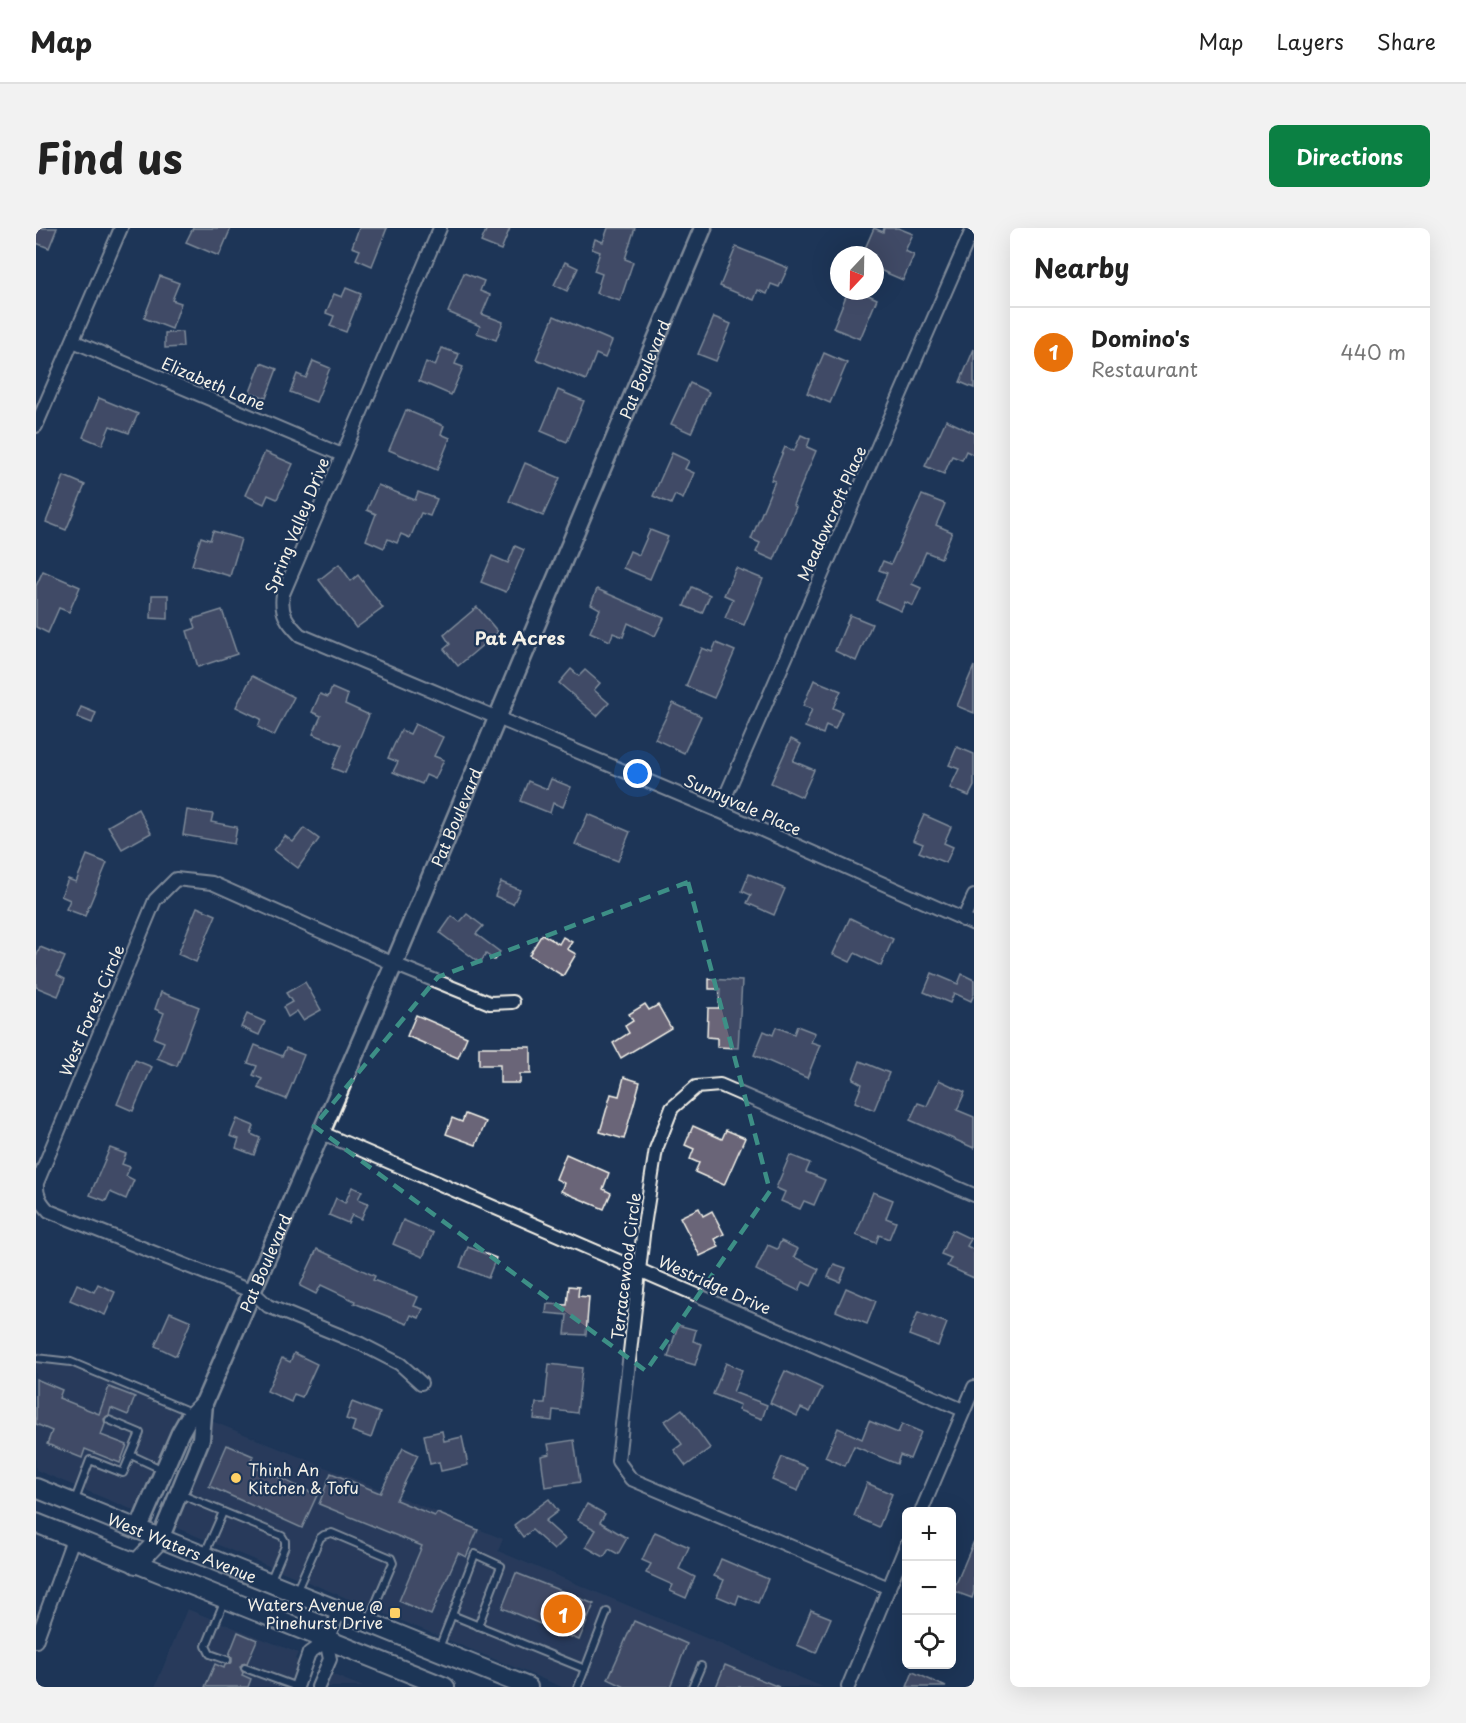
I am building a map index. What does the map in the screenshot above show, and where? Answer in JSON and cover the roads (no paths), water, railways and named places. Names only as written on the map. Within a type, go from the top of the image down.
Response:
[{"type":"main road","name":"West Waters Avenue","points":[[36,1488],[528,1687]]},
{"type":"main road","name":"West Waters Avenue","points":[[36,1523],[445,1687]]},
{"type":"main road","points":[[136,1564],[138,1530]]},
{"type":"main road","points":[[136,1564],[160,1539]]},
{"type":"street","points":[[36,426],[121,228]]},
{"type":"street","name":"Spring Valley Drive","points":[[440,228],[283,594],[281,607],[286,621],[300,635],[497,717]]},
{"type":"street","name":"Pat Boulevard","points":[[138,1530],[180,1433],[199,1408],[253,1292],[703,228]]},
{"type":"street","name":"Meadowcroft Place","points":[[719,811],[973,228]]},
{"type":"street","name":"Elizabeth Lane","points":[[73,341],[342,455]]},
{"type":"street","name":"Sunnyvale Place","points":[[497,717],[719,811],[969,922]]},
{"type":"street","name":"West Forest Circle","points":[[421,1383],[400,1364],[361,1344],[268,1306],[253,1292],[49,1211],[41,1202],[37,1189],[39,1177],[155,900],[176,879],[212,883],[490,1003],[513,1002]]},
{"type":"street","points":[[969,922],[974,896]]},
{"type":"street","name":"Terracewood Circle","points":[[889,1588],[631,1479],[618,1461],[644,1226],[656,1149],[672,1108],[696,1087],[720,1086],[974,1195]]},
{"type":"street","name":"Westridge Drive","points":[[320,1132],[963,1410]]},
{"type":"street","points":[[923,1507],[974,1387]]},
{"type":"street","name":"Pat Boulevard","points":[[160,1539],[201,1439],[199,1408]]},
{"type":"street","points":[[36,1641],[73,1539]]},
{"type":"street","points":[[848,1687],[902,1555]]},
{"type":"street","points":[[297,1687],[309,1653],[326,1641],[340,1611]]},
{"type":"street","points":[[318,1687],[330,1659],[326,1641]]},
{"type":"lane","points":[[36,1358],[71,1362],[199,1408]]},
{"type":"lane","points":[[74,1504],[90,1460],[123,1473],[131,1455],[140,1432],[109,1420]]},
{"type":"lane","points":[[131,1455],[163,1471]]},
{"type":"lane","points":[[178,1494],[282,1536],[285,1546],[269,1583]]},
{"type":"lane","points":[[204,1556],[223,1512]]},
{"type":"lane","points":[[296,1593],[320,1538],[332,1533],[391,1558],[393,1563],[368,1622]]},
{"type":"lane","points":[[438,1651],[474,1554],[501,1566],[477,1626]]},
{"type":"lane","points":[[224,1600],[206,1646],[210,1654],[227,1660]]},
{"type":"lane","points":[[578,1687],[607,1612]]},
{"type":"lane","points":[[452,1615],[585,1669]]},
{"type":"lane","points":[[692,1687],[700,1666]]},
{"type":"lane","points":[[245,1668],[297,1687]]},
{"type":"place","name":"Thinh An Kitchen & Tofu","points":[[236,1478]]},
{"type":"place","name":"Waters Avenue @ Pinehurst Drive","points":[[395,1613]]},
{"type":"place","name":"Domino's","points":[[563,1614]]},
{"type":"district","name":"Pat Acres","points":[[520,637]]}]
